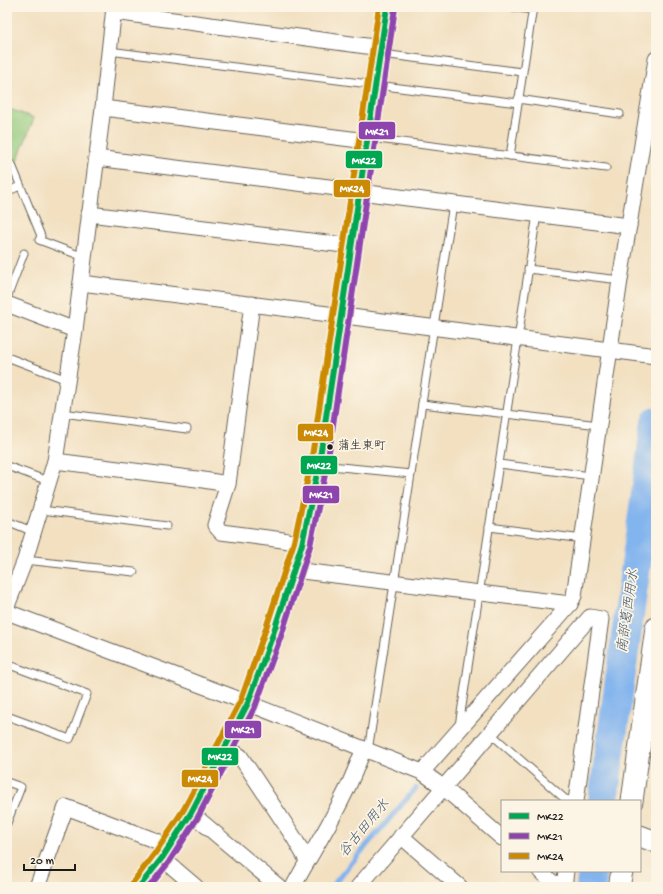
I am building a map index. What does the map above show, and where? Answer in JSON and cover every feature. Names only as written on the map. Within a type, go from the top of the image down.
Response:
[{"type":"street","points":[[139,887],[166,852],[191,813],[248,703],[302,544],[319,464],[387,7]]},
{"type":"street","points":[[7,606],[15,580],[25,560],[42,510],[48,482],[55,461],[75,330],[114,10],[380,51]]},
{"type":"street","points":[[422,772],[458,733],[570,604],[574,596],[620,280],[656,59]]},
{"type":"street","points":[[103,108],[368,139]]},
{"type":"street","points":[[96,158],[629,226]]},
{"type":"street","points":[[89,214],[352,246]]},
{"type":"street","points":[[81,284],[252,304],[650,356]]},
{"type":"street","points":[[7,304],[75,330]]},
{"type":"street","points":[[252,304],[228,484],[215,525],[221,532],[302,544]]},
{"type":"street","points":[[55,461],[228,484]]},
{"type":"street","points":[[294,570],[570,604]]},
{"type":"street","points":[[7,612],[248,703],[422,772],[443,787],[501,837]]},
{"type":"street","points":[[358,887],[590,617],[601,619],[576,800]]},
{"type":"street","points":[[632,800],[656,628]]},
{"type":"street","points":[[226,747],[240,756],[293,836],[307,860]]},
{"type":"street","points":[[293,887],[307,860],[319,843],[366,750]]},
{"type":"street","points":[[37,887],[66,807],[166,852],[196,887]]},
{"type":"street","points":[[191,813],[279,887]]},
{"type":"street","points":[[401,836],[460,887]]},
{"type":"street","points":[[641,836],[656,842]]},
{"type":"street","points":[[541,872],[553,883],[565,881]]},
{"type":"street","points":[[620,887],[622,872]]},
{"type":"lane","points":[[510,156],[533,8],[511,7]]},
{"type":"lane","points":[[109,51],[620,114]]},
{"type":"lane","points":[[380,51],[522,72]]},
{"type":"lane","points":[[368,139],[606,168]]},
{"type":"lane","points":[[12,165],[41,236],[39,240],[84,257]]},
{"type":"lane","points":[[7,188],[11,190],[20,186]]},
{"type":"lane","points":[[366,750],[394,582],[453,204]]},
{"type":"lane","points":[[458,733],[537,214]]},
{"type":"lane","points":[[7,298],[24,252]]},
{"type":"lane","points":[[528,269],[620,280]]},
{"type":"lane","points":[[7,357],[67,380]]},
{"type":"lane","points":[[422,404],[599,425]]},
{"type":"lane","points":[[62,413],[187,429]]},
{"type":"lane","points":[[319,464],[411,474]]},
{"type":"lane","points":[[499,464],[591,476]]},
{"type":"lane","points":[[7,466],[48,482]]},
{"type":"lane","points":[[42,510],[167,526]]},
{"type":"lane","points":[[7,521],[34,532]]},
{"type":"lane","points":[[489,527],[583,539]]},
{"type":"lane","points":[[25,560],[134,572]]},
{"type":"lane","points":[[7,664],[87,694],[70,739],[7,716]]},
{"type":"lane","points":[[490,733],[565,799],[569,800]]},
{"type":"lane","points":[[7,782],[21,787],[7,823]]},
{"type":"green space","points":[[7,108],[34,118],[16,164],[7,161]]},
{"type":"waterway","name":"南部葛西用水","points":[[603,800],[656,422]]},
{"type":"waterway","name":"谷古田用水","points":[[331,887],[416,788]]},
{"type":"waterway","name":"南部葛西用水","points":[[591,887],[593,872]]},
{"type":"transit line","name":"MK24","points":[[133,882],[155,853],[184,809],[241,700],[294,542],[311,463],[379,7]]},
{"type":"transit line","name":"MK22","points":[[139,887],[162,858],[191,813],[248,703],[273,634],[302,544],[319,464],[387,7]]},
{"type":"transit line","name":"MK21","points":[[149,887],[169,862],[198,817],[255,707],[281,636],[310,546],[327,465],[395,8]]},
{"type":"place","name":"蒲生東町","points":[[330,447]]}]
